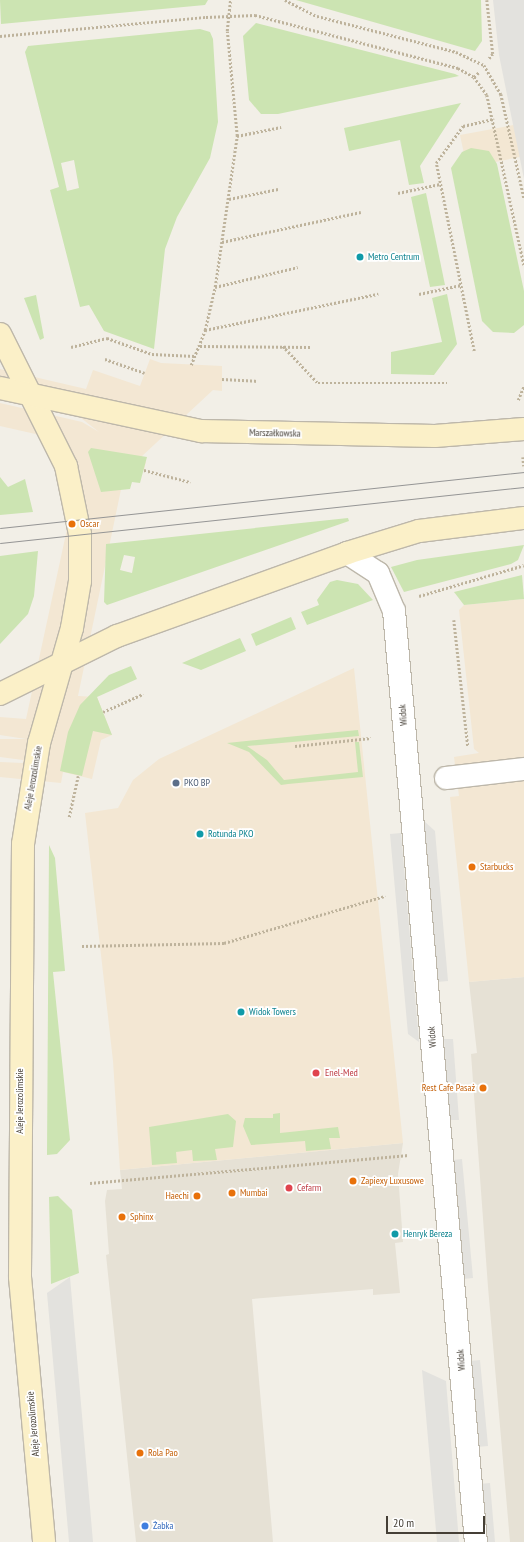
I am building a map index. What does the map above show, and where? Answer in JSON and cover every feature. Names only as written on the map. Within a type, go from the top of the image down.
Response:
[{"type":"main road","points":[[0,334],[29,396]]},
{"type":"main road","name":"Marszałkowska","points":[[0,388],[29,396],[201,431],[436,436],[524,428]]},
{"type":"main road","name":"Aleje Jerozolimskie","points":[[29,396],[66,466],[80,534],[80,581],[72,628],[61,663],[29,790],[22,907],[20,1277],[44,1542]]},
{"type":"main road","points":[[0,694],[117,636],[347,553],[419,531],[524,518]]},
{"type":"street","name":"Widok","points":[[347,553],[378,573],[394,611],[476,1542]]},
{"type":"street","points":[[446,778],[524,769]]},
{"type":"path","points":[[192,365],[205,330],[215,287],[237,136],[227,31],[230,0]]},
{"type":"path","points":[[285,0],[317,16],[456,52],[484,65],[500,89],[524,198]]},
{"type":"path","points":[[487,0],[493,54],[489,59]]},
{"type":"path","points":[[0,36],[255,15],[447,65],[474,77],[487,95],[494,119],[524,265]]},
{"type":"path","points":[[474,77],[479,72]]},
{"type":"path","points":[[474,352],[436,163],[463,126],[494,119]]},
{"type":"path","points":[[237,136],[281,127]]},
{"type":"path","points":[[398,193],[440,184]]},
{"type":"path","points":[[229,199],[278,189]]},
{"type":"path","points":[[222,242],[361,212]]},
{"type":"path","points":[[215,287],[298,267]]},
{"type":"path","points":[[419,294],[461,285]]},
{"type":"path","points":[[205,330],[378,294]]},
{"type":"path","points":[[71,347],[107,338],[152,354],[195,356]]},
{"type":"path","points":[[200,346],[310,347]]},
{"type":"path","points":[[284,346],[318,383],[447,383]]},
{"type":"path","points":[[105,359],[145,373]]},
{"type":"path","points":[[222,379],[258,381]]},
{"type":"path","points":[[518,403],[524,386]]},
{"type":"path","points":[[144,470],[190,482]]},
{"type":"path","points":[[419,596],[524,565]]},
{"type":"path","points":[[454,620],[471,775]]},
{"type":"path","points":[[103,712],[144,694]]},
{"type":"path","points":[[295,746],[370,738]]},
{"type":"path","points":[[69,817],[78,776]]},
{"type":"path","points":[[82,946],[224,943],[385,896]]},
{"type":"path","points":[[90,1183],[409,1155]]},
{"type":"shaded area","points":[[493,0],[524,0],[524,179],[499,55]]},
{"type":"shaded area","points":[[524,123],[524,156],[467,168],[460,135]]},
{"type":"shaded area","points":[[150,359],[161,363],[222,366],[222,391],[213,390],[141,457],[146,462],[144,470],[124,475],[78,696],[97,697],[112,735],[101,740],[92,779],[63,772],[61,783],[0,777],[0,762],[23,763],[23,760],[0,757],[0,739],[26,739],[0,735],[0,717],[26,719],[75,492],[62,440],[0,426],[0,403],[82,422],[99,432],[81,418],[0,400],[0,369],[86,389],[93,370],[140,386]]},
{"type":"shaded area","points":[[524,599],[524,977],[469,982],[450,797],[459,796],[454,757],[479,753],[474,749],[459,610],[464,605]]},
{"type":"shaded area","points":[[354,668],[403,1143],[120,1170],[113,1061],[85,813],[118,808],[133,780],[159,759]]},
{"type":"shaded area","points":[[424,821],[435,831],[448,981],[437,982]]},
{"type":"shaded area","points":[[401,833],[419,1042],[408,1034],[390,834]]},
{"type":"shaded area","points":[[524,977],[524,1542],[510,1542],[488,1287],[471,1054],[477,1053],[469,982]]},
{"type":"shaded area","points":[[444,1039],[453,1039],[459,1120],[450,1120]]},
{"type":"shaded area","points":[[403,1143],[398,1174],[403,1242],[395,1243],[400,1293],[373,1295],[373,1289],[252,1299],[273,1542],[136,1542],[106,1255],[109,1254],[105,1201],[107,1190],[122,1189],[120,1170]]},
{"type":"shaded area","points":[[462,1159],[473,1278],[463,1279],[453,1160]]},
{"type":"shaded area","points":[[70,1277],[93,1542],[69,1542],[47,1293]]},
{"type":"shaded area","points":[[480,1360],[488,1446],[477,1447],[470,1361]]},
{"type":"shaded area","points":[[422,1370],[446,1381],[459,1542],[437,1542]]},
{"type":"shaded area","points":[[490,1483],[495,1542],[485,1542],[479,1484]]},
{"type":"green space","points":[[0,0],[208,0],[205,5],[1,24]]},
{"type":"green space","points":[[296,0],[481,0],[482,41],[475,51]]},
{"type":"green space","points":[[256,23],[459,76],[278,114],[261,114],[249,100],[243,36]]},
{"type":"green space","points":[[200,29],[210,32],[213,39],[218,122],[210,158],[177,217],[165,249],[154,349],[104,331],[89,305],[80,307],[50,190],[59,187],[25,52],[28,46]],"holes":[[[74,160],[79,188],[67,191],[61,163]]]},
{"type":"green space","points":[[461,103],[420,166],[424,183],[409,185],[400,140],[349,151],[344,128]]},
{"type":"green space","points":[[471,148],[489,151],[497,164],[524,291],[524,325],[514,333],[493,332],[482,321],[451,168],[462,152]]},
{"type":"green space","points":[[426,193],[445,285],[430,287],[411,197]]},
{"type":"green space","points":[[447,294],[457,344],[434,375],[391,374],[391,352],[442,342],[432,298]]},
{"type":"green space","points":[[36,295],[44,338],[40,340],[24,298]]},
{"type":"green space","points":[[91,448],[147,457],[140,483],[132,482],[130,489],[101,492],[88,452]]},
{"type":"green space","points":[[0,477],[8,487],[25,479],[33,512],[0,515]]},
{"type":"green space","points":[[348,518],[349,521],[107,605],[104,602],[106,544]],"holes":[[[124,555],[135,557],[132,573],[120,570]]]},
{"type":"green space","points":[[524,545],[518,560],[511,564],[404,592],[391,567],[417,560]]},
{"type":"green space","points":[[38,551],[34,596],[28,614],[0,644],[0,556]]},
{"type":"green space","points":[[522,575],[524,599],[464,605],[454,592]]},
{"type":"green space","points":[[337,580],[358,584],[373,600],[307,625],[301,612],[319,605],[317,600],[330,582]]},
{"type":"green space","points":[[291,617],[296,629],[256,646],[251,634]]},
{"type":"green space","points":[[240,638],[246,651],[201,670],[182,663]]},
{"type":"green space","points":[[131,666],[137,679],[97,697],[112,735],[93,731],[82,776],[60,771],[68,732],[80,705],[109,675]]},
{"type":"green space","points":[[358,730],[359,736],[247,746],[267,760],[284,780],[358,772],[355,742],[359,742],[363,777],[281,785],[249,752],[227,743]]},
{"type":"green space","points":[[49,845],[55,858],[65,971],[53,972],[70,1140],[57,1154],[47,1155]]},
{"type":"green space","points":[[280,1113],[280,1133],[338,1127],[340,1138],[329,1138],[331,1149],[306,1151],[305,1141],[251,1145],[243,1126],[245,1118],[273,1118],[273,1114]]},
{"type":"green space","points":[[228,1114],[236,1121],[233,1147],[215,1149],[217,1160],[193,1161],[192,1150],[176,1152],[177,1163],[152,1165],[149,1127]]},
{"type":"green space","points":[[58,1196],[72,1210],[79,1273],[51,1284],[49,1197]]},
{"type":"tram line","points":[[0,528],[524,472]]},
{"type":"tram line","points":[[0,543],[524,487]]},
{"type":"place","name":"Metro Centrum","points":[[360,257]]},
{"type":"place","name":"Oscar","points":[[72,524]]},
{"type":"place","name":"PKO BP","points":[[176,783]]},
{"type":"place","name":"Rotunda PKO","points":[[200,834]]},
{"type":"place","name":"Starbucks","points":[[472,867]]},
{"type":"place","name":"Widok Towers","points":[[241,1012]]},
{"type":"place","name":"Enel-Med","points":[[316,1073]]},
{"type":"place","name":"Rest Cafe Pasaż","points":[[483,1088]]},
{"type":"place","name":"Zapiexy Luxusowe","points":[[353,1181]]},
{"type":"place","name":"Cefarm","points":[[289,1188]]},
{"type":"place","name":"Mumbai","points":[[232,1193]]},
{"type":"place","name":"Haechi","points":[[197,1196]]},
{"type":"place","name":"Sphinx","points":[[122,1217]]},
{"type":"place","name":"Henryk Bereza","points":[[395,1234]]},
{"type":"place","name":"Rola Pao","points":[[140,1453]]},
{"type":"place","name":"Żabka","points":[[145,1526]]}]
